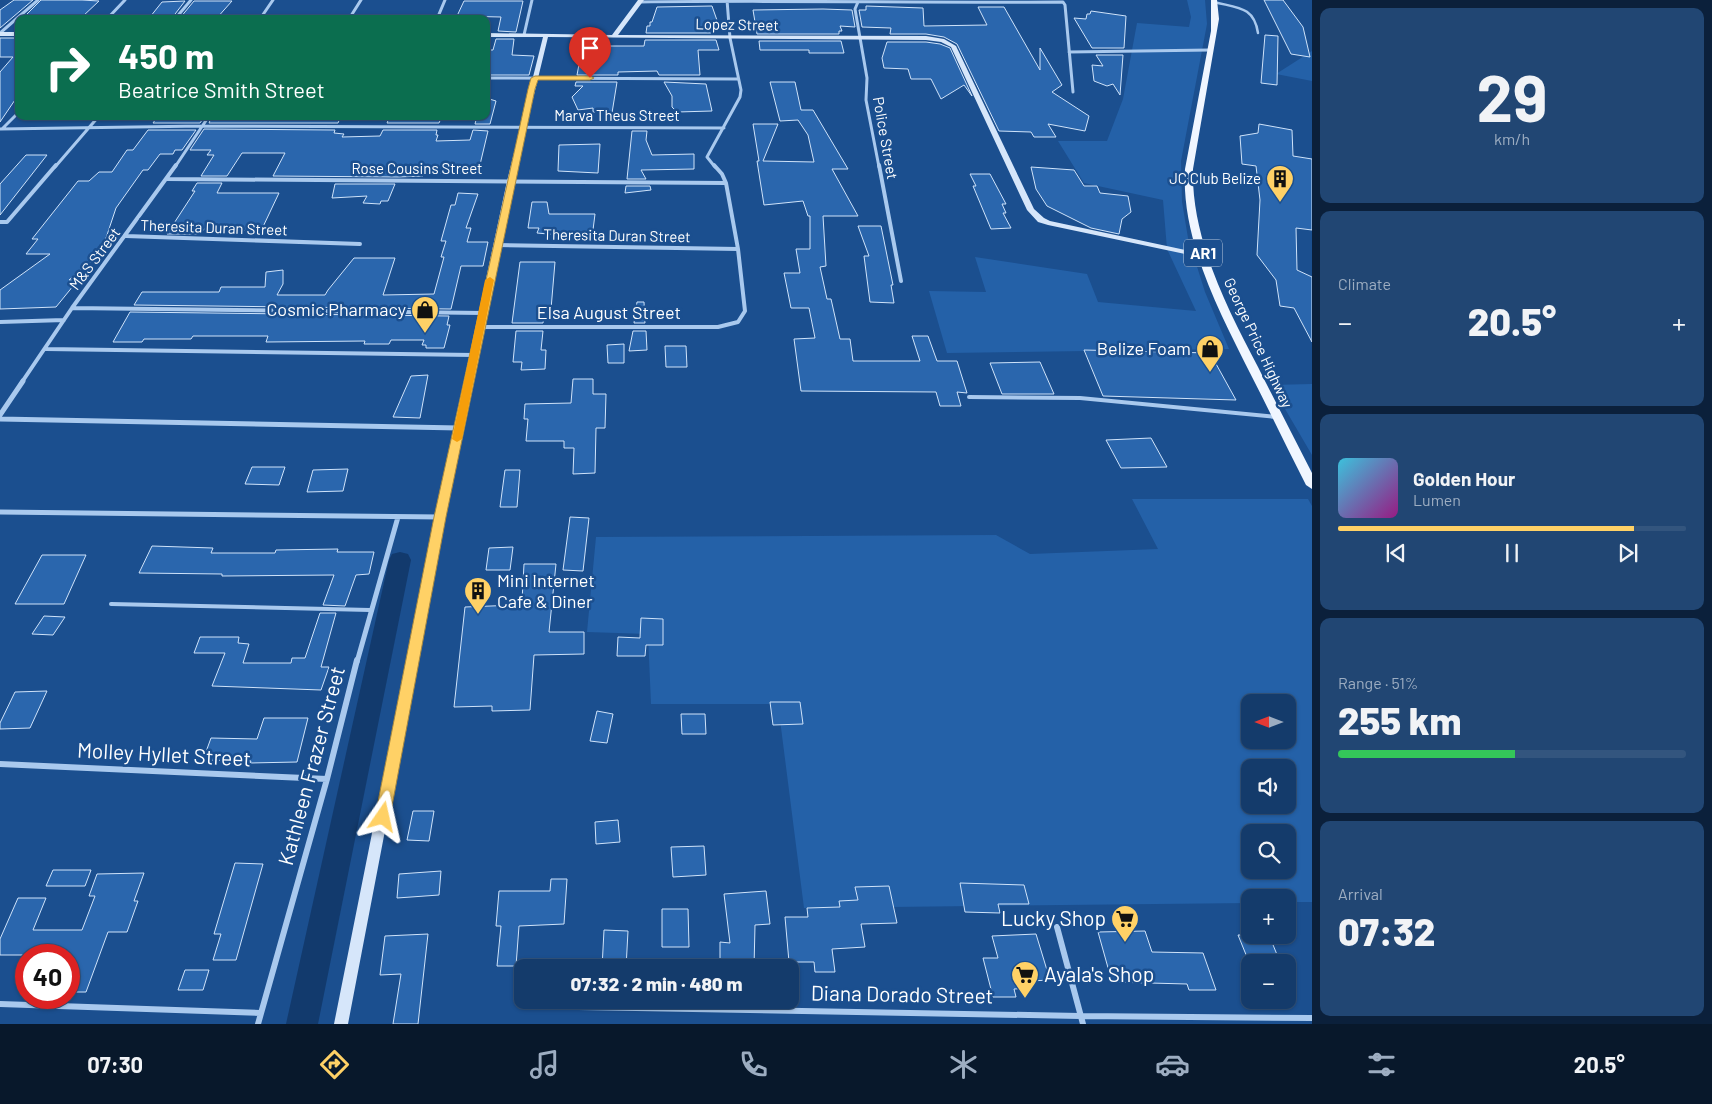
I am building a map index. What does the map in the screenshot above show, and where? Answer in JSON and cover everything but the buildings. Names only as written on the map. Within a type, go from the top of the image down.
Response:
[{"type":"main road","name":"George Price Highway","points":[[1214,1],[1216,13],[1215,31],[1190,162],[1188,191],[1194,222],[1225,313],[1312,485]]},
{"type":"street","points":[[21,15],[38,0]]},
{"type":"street","points":[[111,15],[125,0]]},
{"type":"street","points":[[178,15],[191,0]]},
{"type":"street","points":[[263,15],[273,0]]},
{"type":"street","points":[[352,15],[361,0]]},
{"type":"street","points":[[438,15],[444,0]]},
{"type":"street","points":[[524,35],[532,0]]},
{"type":"street","points":[[615,35],[641,1],[1063,2],[1065,5],[1073,92]]},
{"type":"street","points":[[727,1],[730,38],[741,90],[740,97],[707,157],[722,174],[726,183],[738,249]]},
{"type":"street","name":"Police Street","points":[[859,1],[855,9],[868,78],[866,100],[901,280]]},
{"type":"street","points":[[0,33],[15,20]]},
{"type":"street","points":[[0,33],[15,34]]},
{"type":"street","points":[[341,1024],[440,517],[510,181],[546,34]]},
{"type":"street","name":"Lopez Street","points":[[490,35],[926,38],[949,42],[1027,202],[1036,216],[1048,223],[1204,256]]},
{"type":"street","points":[[1069,52],[1210,50]]},
{"type":"street","points":[[490,78],[738,79]]},
{"type":"street","points":[[1,129],[15,116]]},
{"type":"street","points":[[0,222],[7,222],[96,120]]},
{"type":"street","name":"M&S Street","points":[[0,415],[72,308],[167,179],[206,120]]},
{"type":"street","name":"Marva Theus Street","points":[[1,129],[202,126],[724,128]]},
{"type":"street","name":"Rose Cousins Street","points":[[167,179],[726,183]]},
{"type":"street","name":"Theresita Duran Street","points":[[126,236],[360,244]]},
{"type":"street","name":"Theresita Duran Street","points":[[497,245],[738,249]]},
{"type":"street","name":"Elsa August Street","points":[[480,327],[718,327],[738,324],[744,318],[745,311],[738,249]]},
{"type":"street","points":[[72,308],[483,313]]},
{"type":"street","points":[[0,322],[64,320]]},
{"type":"street","points":[[46,348],[474,355]]},
{"type":"street","points":[[0,419],[459,428]]},
{"type":"street","points":[[0,512],[440,517]]},
{"type":"street","name":"Kathleen Frazer Street","points":[[258,1024],[327,779],[370,610],[398,517]]},
{"type":"street","name":"Molley Hyllet Street","points":[[0,764],[327,779]]},
{"type":"street","points":[[1057,927],[1083,1024]]},
{"type":"street","points":[[0,1004],[260,1013]]},
{"type":"street","name":"Diana Dorado Street","points":[[689,1009],[1312,1018]]},
{"type":"lane","points":[[1214,1],[1253,16],[1256,19],[1258,33]]},
{"type":"lane","points":[[969,397],[1080,398],[1276,417]]},
{"type":"lane","points":[[111,604],[370,610]]},
{"type":"shaded area","points":[[1187,0],[1205,0],[1207,24],[1181,161],[1182,202],[1188,238],[1205,292],[1229,349],[947,353],[929,291],[986,292],[975,257],[1087,274],[1098,302],[1196,311],[1167,249],[1163,200],[1084,183],[1058,141],[1107,141],[1123,99],[1137,23],[1189,27],[1191,17]]},
{"type":"shaded area","points":[[1312,51],[1312,81],[1276,74]]},
{"type":"shaded area","points":[[1312,384],[1312,455],[1271,385]]},
{"type":"shaded area","points":[[1132,499],[1308,499],[1312,506],[1312,902],[1296,902],[1296,889],[1241,889],[1241,903],[804,908],[778,704],[651,704],[648,634],[587,632],[596,537],[996,535],[1030,554],[1158,549]]},
{"type":"waterway","points":[[302,1024],[400,560]]},
{"type":"slow traffic","points":[[457,439],[490,280]]},
{"type":"place","name":"JC Club Belize","points":[[1280,203]]},
{"type":"place","name":"Cosmic Pharmacy","points":[[425,334]]},
{"type":"place","name":"Belize Foam","points":[[1210,373]]},
{"type":"place","name":"Mini Internet Cafe & Diner","points":[[478,615]]},
{"type":"place","name":"Lucky Shop","points":[[1125,943]]},
{"type":"place","name":"Ayala's Shop","points":[[1025,999]]},
{"type":"route","points":[[383,817],[440,517],[531,89],[535,78],[590,78]]}]
